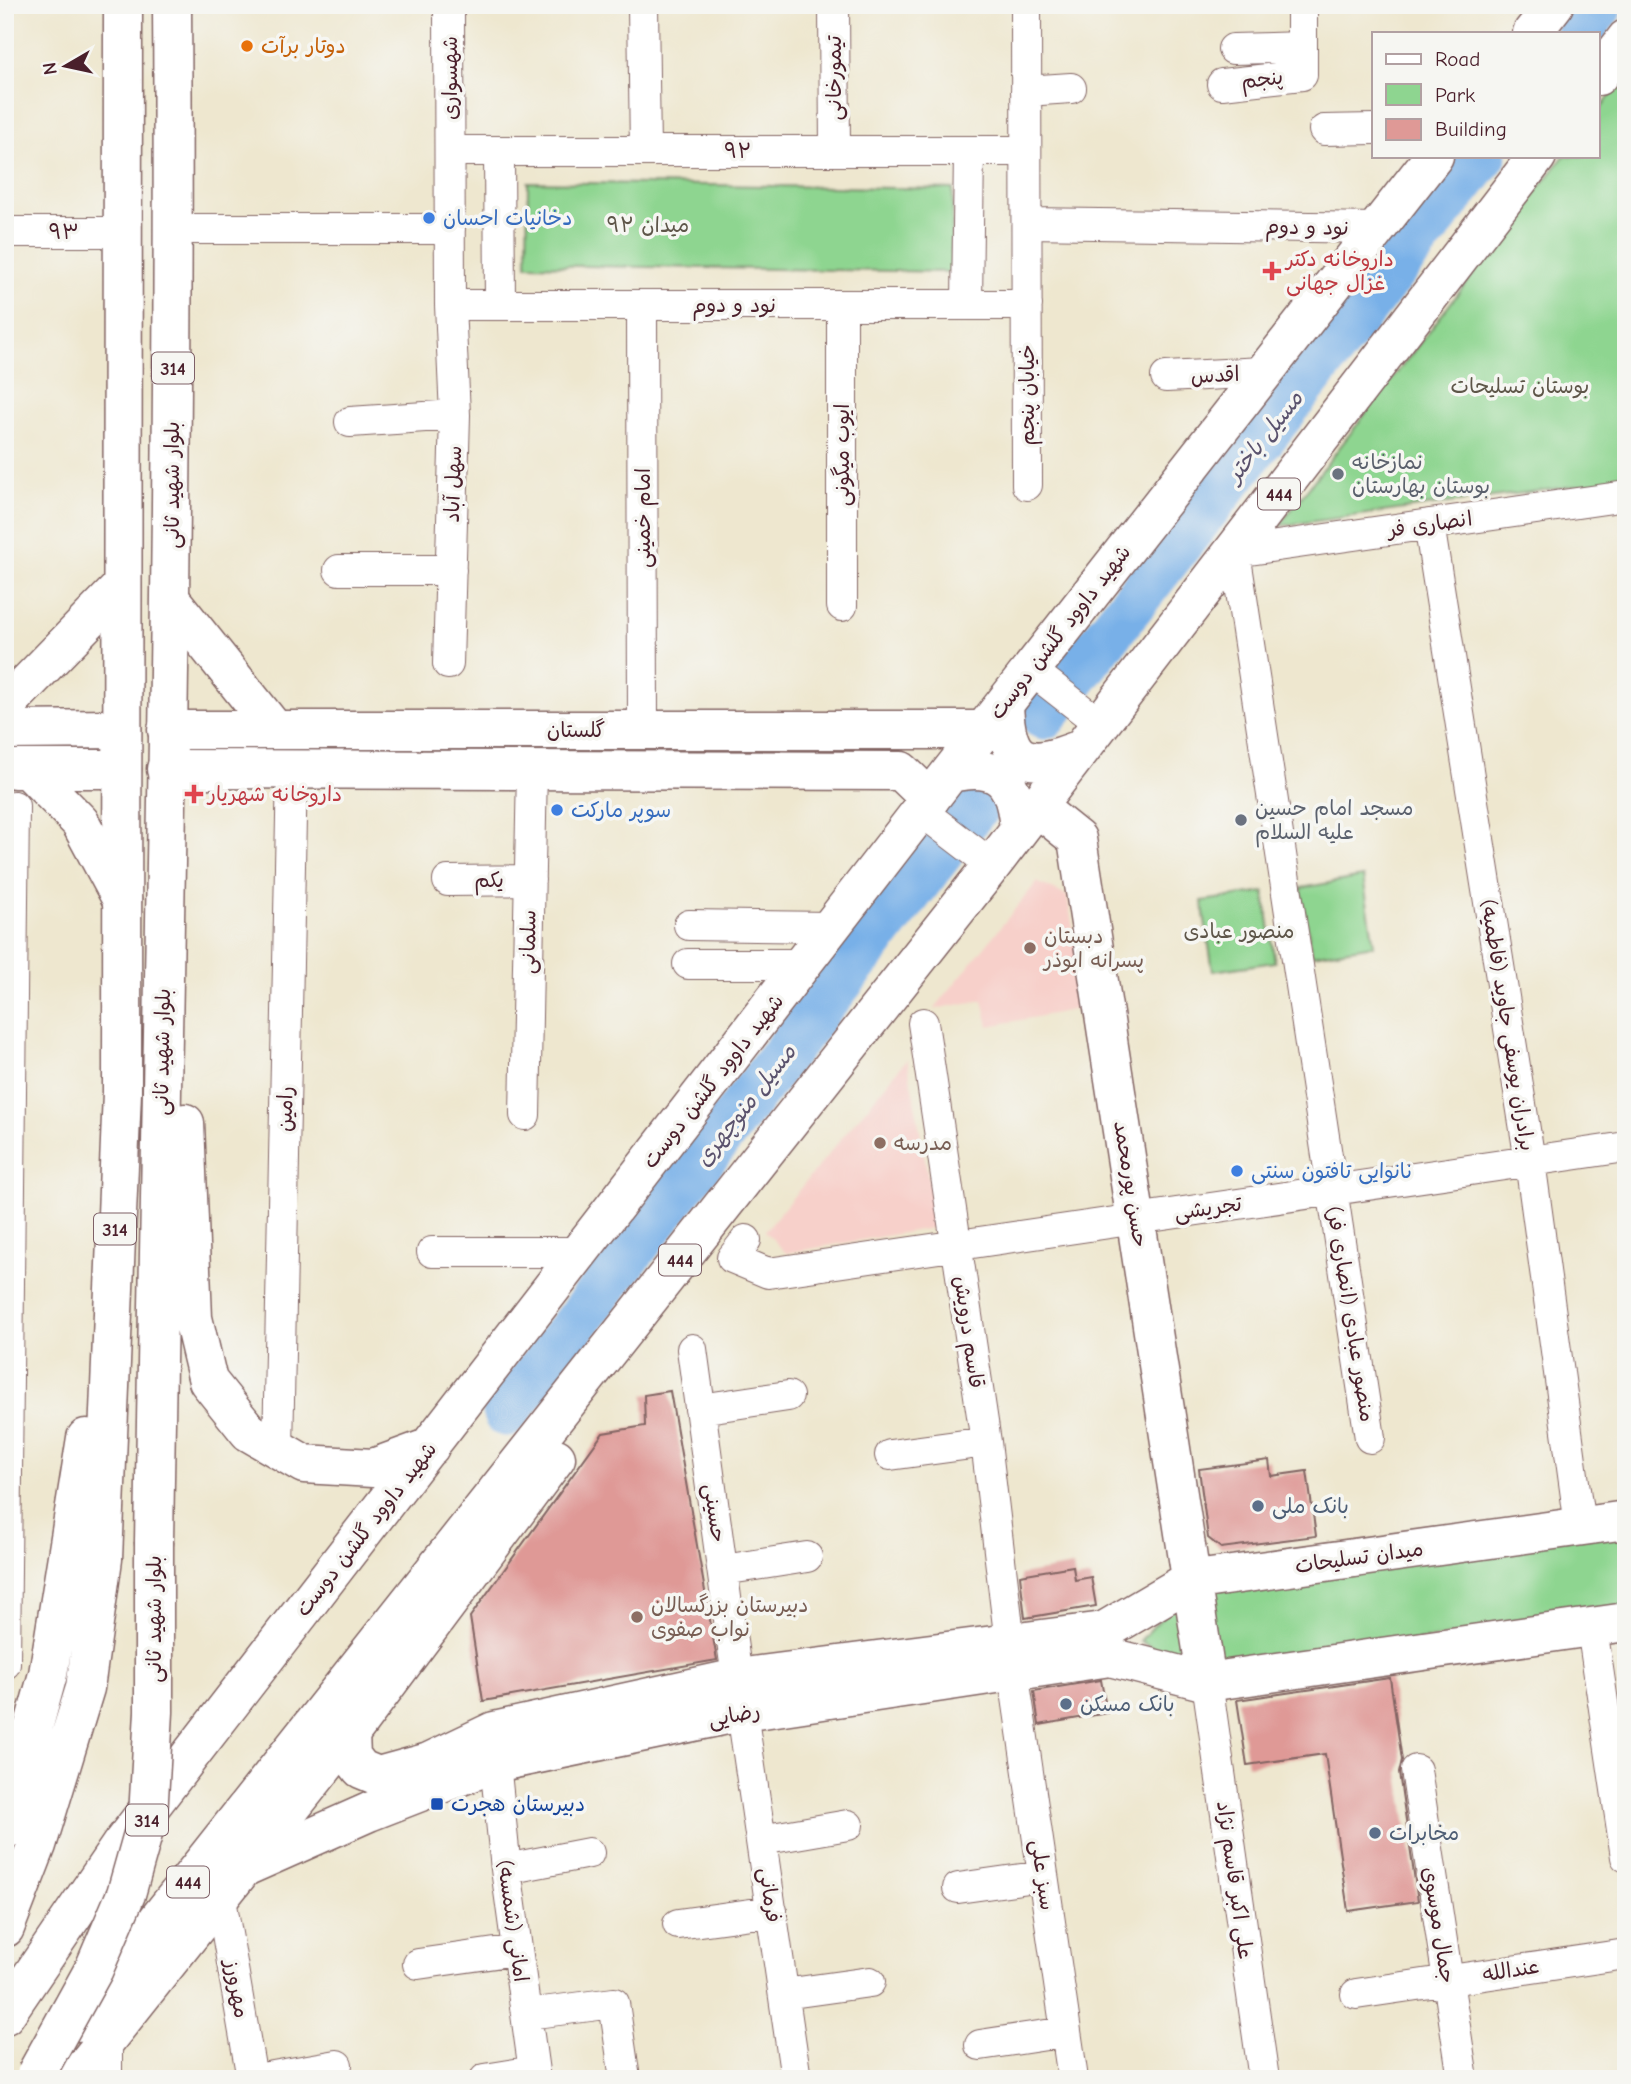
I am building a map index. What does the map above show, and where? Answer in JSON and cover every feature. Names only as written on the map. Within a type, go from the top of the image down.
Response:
[{"type":"main road","name":"بلوار شهید ثانی","points":[[5,1928],[37,1845],[85,1688],[103,1559],[122,1092],[122,5]]},
{"type":"main road","name":"بلوار شهید ثانی","points":[[34,2077],[94,1969],[126,1894],[148,1816],[154,1712],[163,929],[172,601],[172,5]]},
{"type":"main road","points":[[1532,32],[1554,5]]},
{"type":"main road","points":[[1600,73],[1626,39]]},
{"type":"main road","name":"شهید داوود گلشن دوست","points":[[5,2015],[120,1846],[934,794],[1432,158]]},
{"type":"main road","name":"444","points":[[34,2077],[992,865],[1535,158]]},
{"type":"main road","points":[[5,706],[122,586]]},
{"type":"main road","points":[[172,601],[275,730]]},
{"type":"main road","points":[[994,717],[1012,749],[1021,759],[1045,762],[1089,737]]},
{"type":"main road","name":"گلستان","points":[[122,729],[919,730],[994,717]]},
{"type":"main road","points":[[5,730],[122,729]]},
{"type":"main road","points":[[919,730],[901,771],[934,794],[985,770],[1005,780],[1027,818]]},
{"type":"main road","points":[[17,769],[122,769]]},
{"type":"main road","points":[[17,769],[80,822],[122,901]]},
{"type":"main road","name":"گلستان","points":[[122,769],[901,771]]},
{"type":"main road","name":"حسن پورمحمد","points":[[1027,818],[1077,839],[1189,1581],[1207,1682]]},
{"type":"main road","points":[[163,929],[183,1072],[193,1318],[208,1381],[249,1432],[304,1464],[373,1468],[430,1447]]},
{"type":"main road","points":[[75,2079],[350,1734],[757,1187],[913,964]]},
{"type":"main road","points":[[5,1830],[48,1674],[70,1556],[114,1242]]},
{"type":"main road","name":"میدان تسلیحات","points":[[1107,1644],[1189,1581],[1626,1520]]},
{"type":"main road","points":[[1107,1644],[1207,1682],[1609,1625]]},
{"type":"main road","name":"رضایی","points":[[350,1734],[351,1756],[361,1769],[378,1776],[495,1747],[739,1695],[1107,1644]]},
{"type":"main road","name":"رضایی","points":[[245,1867],[369,1812],[495,1747]]},
{"type":"street","name":"شهسواری","points":[[449,5],[450,229]]},
{"type":"street","points":[[643,5],[645,151]]},
{"type":"street","name":"تیمورخانی","points":[[834,5],[835,151]]},
{"type":"street","points":[[1026,5],[1027,305]]},
{"type":"street","points":[[1233,49],[1302,61],[1302,5]]},
{"type":"street","name":"پنجم","points":[[1222,84],[1302,61]]},
{"type":"street","points":[[1026,91],[1072,88]]},
{"type":"street","points":[[1324,130],[1372,129]]},
{"type":"street","name":"۹۲","points":[[450,151],[1026,151]]},
{"type":"street","points":[[499,151],[500,305]]},
{"type":"street","points":[[967,304],[969,151]]},
{"type":"street","name":"نود و دوم","points":[[1027,223],[1377,228]]},
{"type":"street","points":[[174,229],[450,229]]},
{"type":"street","name":"سهل آباد","points":[[448,664],[455,415],[450,229]]},
{"type":"street","name":"۹۳","points":[[5,232],[122,232]]},
{"type":"street","name":"ایوب میگونی","points":[[842,304],[842,606]]},
{"type":"street","name":"نود و دوم","points":[[450,305],[1027,305]]},
{"type":"street","name":"امام خمینی","points":[[642,305],[643,730]]},
{"type":"street","name":"خیابان پنجم","points":[[1027,305],[1027,485]]},
{"type":"street","name":"اقدس","points":[[1166,377],[1264,372]]},
{"type":"street","points":[[350,422],[455,415]]},
{"type":"street","name":"انصاری فر","points":[[1235,552],[1626,496]]},
{"type":"street","name":"برادران یوسفی جاوید (فاطمیه)","points":[[1429,524],[1530,1161],[1580,1526]]},
{"type":"street","points":[[1235,552],[1332,1190]]},
{"type":"street","points":[[339,570],[451,570]]},
{"type":"street","points":[[1031,670],[1089,737]]},
{"type":"street","name":"رامین","points":[[278,1449],[292,769]]},
{"type":"street","name":"سلمانی","points":[[525,1115],[531,769]]},
{"type":"street","points":[[934,794],[992,865]]},
{"type":"street","points":[[5,1664],[7,1113],[14,806]]},
{"type":"street","name":"یکم","points":[[448,881],[530,880]]},
{"type":"street","points":[[689,925],[831,927]]},
{"type":"street","points":[[688,964],[803,964]]},
{"type":"street","name":"قاسم درویش","points":[[923,1023],[986,1441],[1012,1657]]},
{"type":"street","name":"تجریشی","points":[[746,1240],[732,1258],[768,1273],[1626,1147]]},
{"type":"street","name":"منصور عبادی (انصاری فر)","points":[[1332,1190],[1370,1438]]},
{"type":"street","points":[[432,1252],[581,1252]]},
{"type":"street","name":"حسینی","points":[[692,1349],[739,1695]]},
{"type":"street","points":[[700,1409],[788,1396]]},
{"type":"street","points":[[890,1455],[986,1441]]},
{"type":"street","points":[[723,1570],[807,1557]]},
{"type":"street","points":[[1609,1625],[1626,1857]]},
{"type":"street","name":"سبز علی","points":[[1012,1657],[1073,2079]]},
{"type":"street","name":"علی اکبر قاسم نژاد","points":[[1207,1682],[1264,2079]]},
{"type":"street","name":"فرمانی","points":[[739,1695],[796,2079]]},
{"type":"street","name":"امانی (شمسه)","points":[[495,1747],[506,1869],[534,2075]]},
{"type":"street","name":"جمال موسوی","points":[[1416,1770],[1463,2079]]},
{"type":"street","points":[[761,1840],[848,1825]]},
{"type":"street","points":[[506,1869],[589,1853]]},
{"type":"street","points":[[958,1888],[1044,1876]]},
{"type":"street","name":"مهرورز","points":[[221,1899],[254,2079]]},
{"type":"street","points":[[678,1924],[772,1911]]},
{"type":"street","points":[[418,1964],[516,1950]]},
{"type":"street","name":"عندالله","points":[[1356,1994],[1626,1954]]},
{"type":"street","points":[[784,1994],[870,1982]]},
{"type":"street","points":[[527,2014],[614,2003],[625,2079]]},
{"type":"street","points":[[980,2045],[1066,2032]]},
{"type":"street","points":[[107,2039],[107,2079]]},
{"type":"street","points":[[254,2079],[337,2065]]},
{"type":"street","points":[[485,2079],[534,2075]]},
{"type":"shaded area","name":"دبستان پسرانه ابوذر","points":[[1037,882],[1067,896],[1088,1007],[989,1026],[983,1000],[934,1009]]},
{"type":"shaded area","name":"مدرسه","points":[[907,1059],[937,1227],[786,1253],[765,1231]]},
{"type":"green space","name":"بوستان تسلیحات","points":[[1626,75],[1626,479],[1279,526],[1562,158],[1600,158],[1600,109]]},
{"type":"green space","name":"میدان ۹۲","points":[[528,182],[953,189],[951,272],[527,265]]},
{"type":"green space","name":"منصور عبادی","points":[[1363,877],[1374,945],[1312,955],[1301,888]]},
{"type":"green space","name":"منصور عبادی","points":[[1264,892],[1275,962],[1213,971],[1202,901]]},
{"type":"green space","points":[[1626,1529],[1626,1611],[1197,1672],[1140,1641],[1184,1593]]},
{"type":"building","points":[[670,1391],[717,1660],[483,1701],[470,1617],[603,1433],[645,1426],[644,1395]]},
{"type":"building","name":"بانک ملی","points":[[1269,1460],[1271,1476],[1307,1471],[1316,1536],[1221,1548],[1208,1538],[1199,1469]]},
{"type":"building","points":[[1073,1566],[1075,1580],[1091,1577],[1096,1606],[1025,1618],[1020,1575]]},
{"type":"building","name":"مخابرات","points":[[1390,1678],[1402,1760],[1399,1773],[1418,1901],[1348,1911],[1325,1754],[1247,1765],[1237,1700]]},
{"type":"building","name":"بانک مسکن","points":[[1101,1680],[1107,1713],[1039,1725],[1034,1691]]},
{"type":"waterway","name":"مسیل باختر","points":[[1580,32],[1600,5]]},
{"type":"waterway","name":"مسیل باختر","points":[[1044,716],[1481,158]]},
{"type":"waterway","name":"مسیل منوچهری","points":[[506,1413],[984,796]]},
{"type":"place","name":"دوتار برآت","points":[[247,46]]},
{"type":"place","name":"دخانیات احسان","points":[[429,218]]},
{"type":"place","name":"داروخانه دکتر غزال جهانی","points":[[1272,271]]},
{"type":"place","name":"نمازخانه بوستان بهارستان","points":[[1338,474]]},
{"type":"place","name":"داروخانه شهریار","points":[[194,794]]},
{"type":"place","name":"سوپر مارکت","points":[[557,810]]},
{"type":"place","name":"مسجد امام حسین علیه السلام","points":[[1241,820]]},
{"type":"place","name":"دبستان پسرانه ابوذر","points":[[1030,948]]},
{"type":"place","name":"مدرسه","points":[[880,1143]]},
{"type":"place","name":"نانوایی تافتون سنتی","points":[[1237,1171]]},
{"type":"place","name":"بانک ملی","points":[[1258,1506]]},
{"type":"place","name":"دبیرستان بزرگسالان نواب صفوی","points":[[637,1617]]},
{"type":"place","name":"بانک مسکن","points":[[1066,1704]]},
{"type":"place","name":"دبیرستان هجرت","points":[[437,1804]]},
{"type":"place","name":"مخابرات","points":[[1375,1833]]}]
